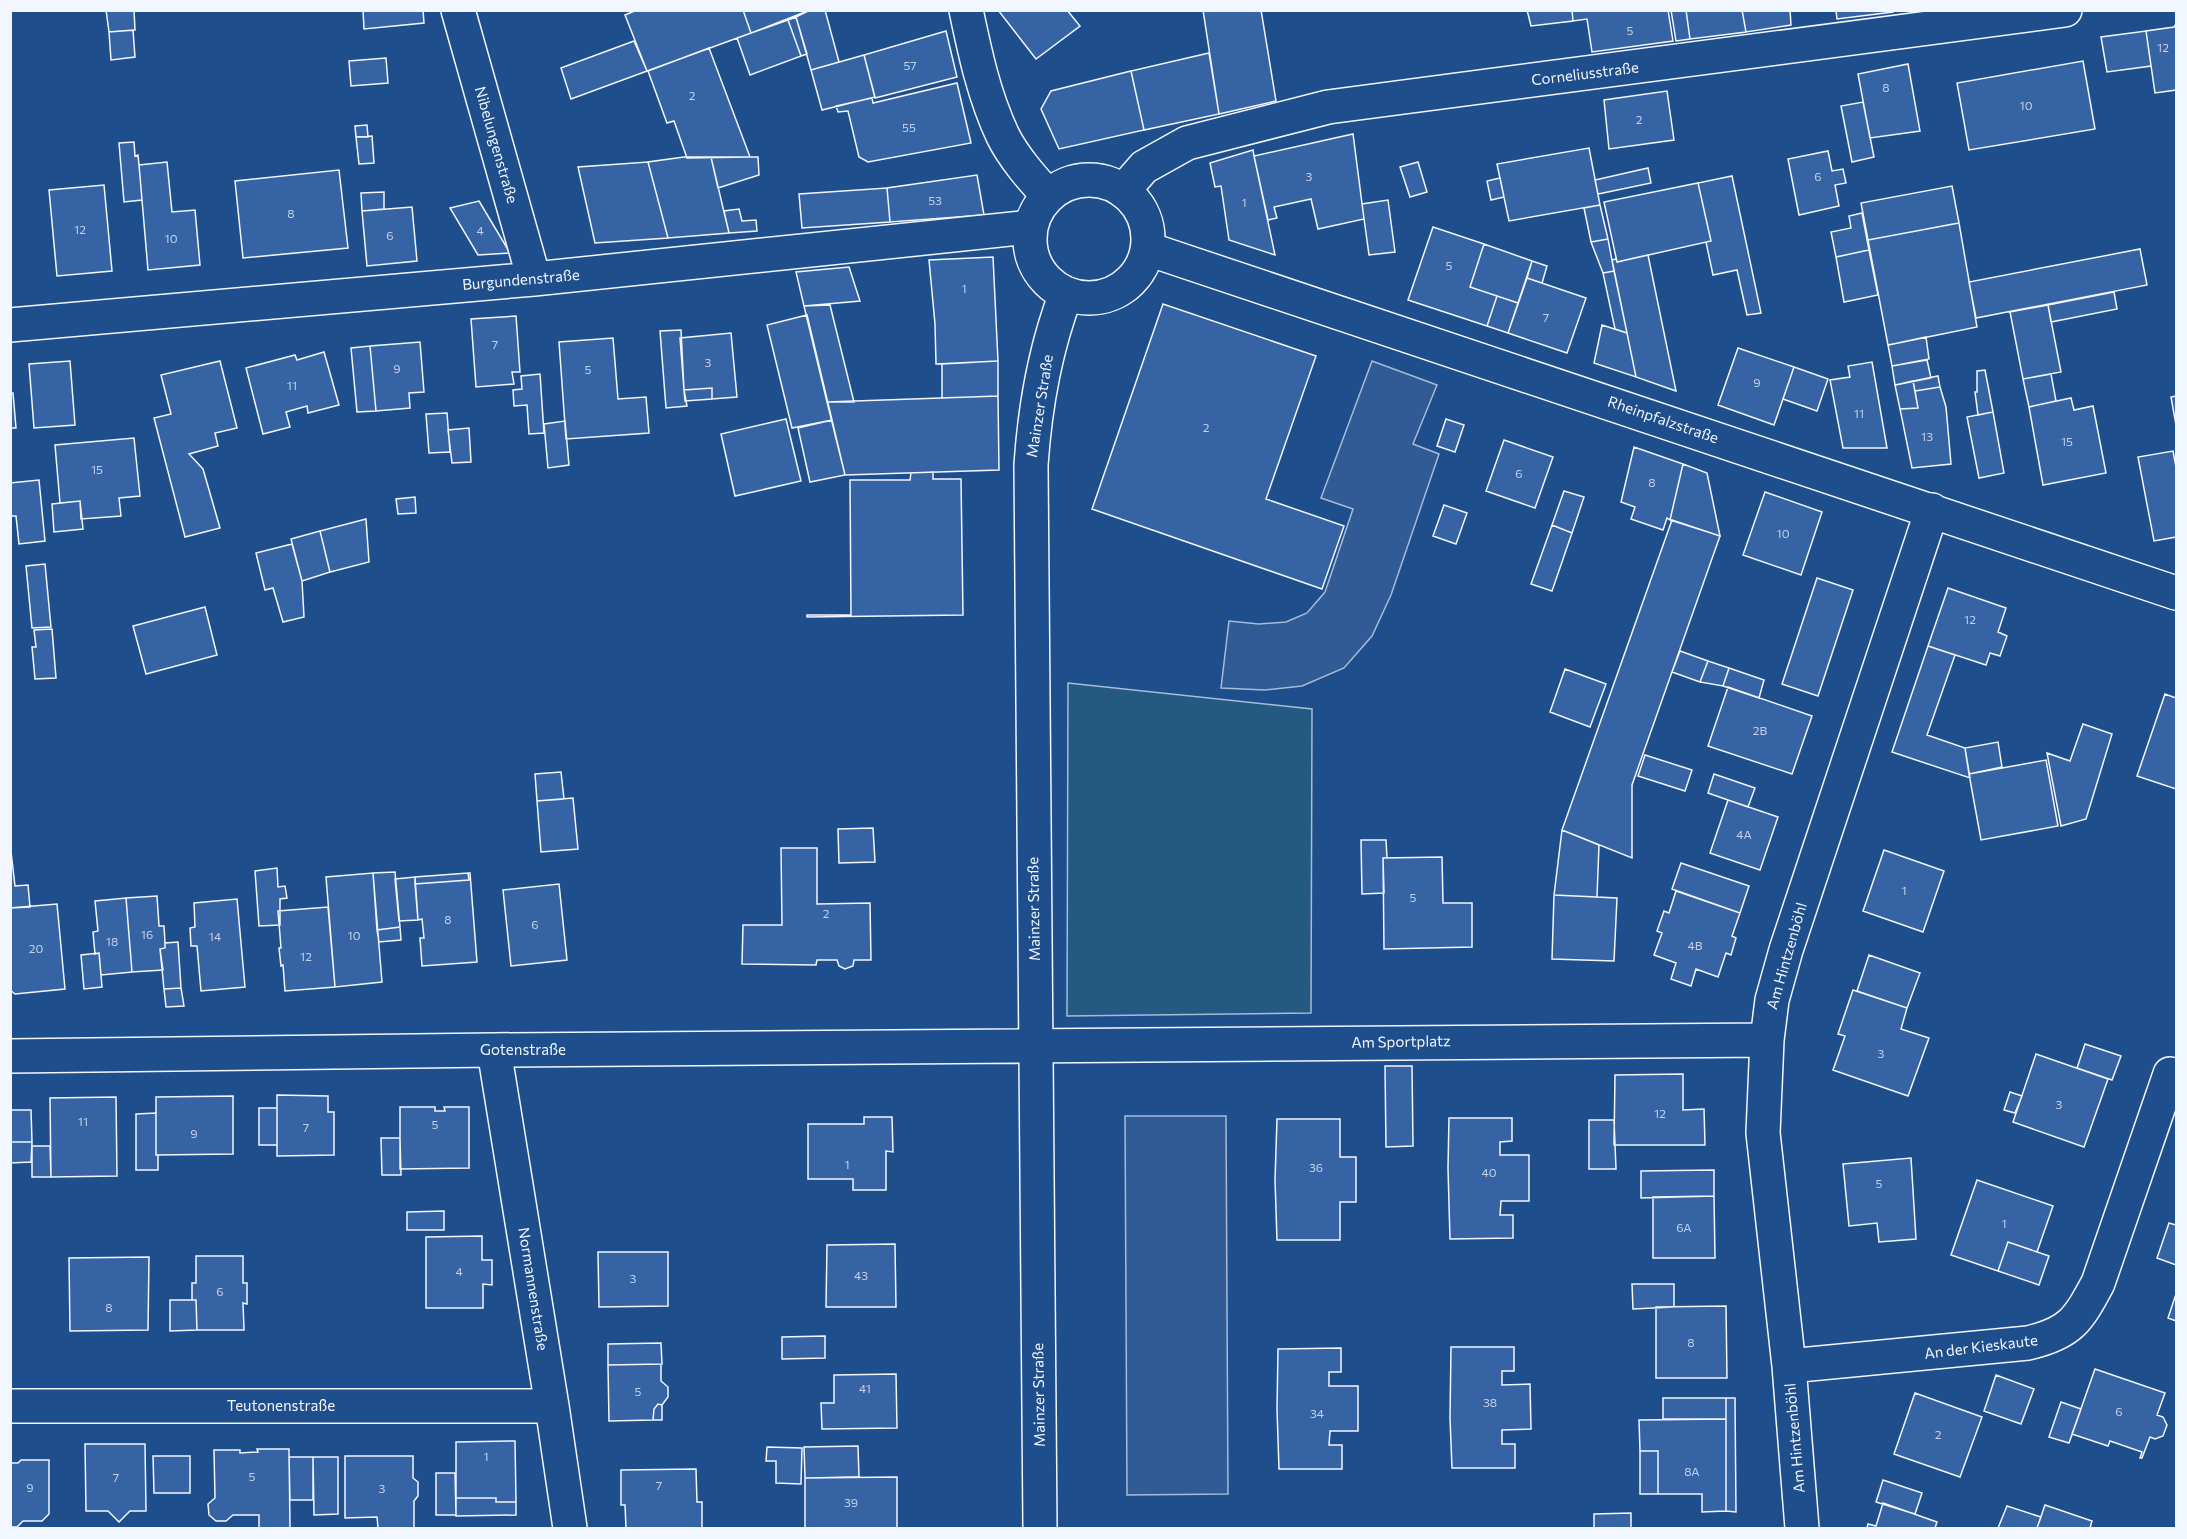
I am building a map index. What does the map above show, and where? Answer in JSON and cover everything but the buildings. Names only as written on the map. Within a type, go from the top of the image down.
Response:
[{"type":"street","name":"Nibelungenstraße","points":[[458,10],[534,279]]},
{"type":"street","points":[[966,10],[977,62],[989,102],[1004,138],[1024,169],[1048,196]]},
{"type":"street","name":"Corneliusstraße","points":[[1124,191],[1144,167],[1187,143],[1328,107],[1919,21],[2065,10]]},
{"type":"street","points":[[1084,180],[1098,180],[1124,191],[1135,202],[1148,232],[1148,249],[1142,266],[1132,280],[1117,291],[1101,297],[1083,299],[1066,294],[1049,283],[1036,267],[1030,248],[1030,227],[1040,205],[1058,188],[1084,180]]},
{"type":"street","name":"Burgundenstraße","points":[[10,325],[534,279],[1030,227]]},
{"type":"street","name":"Rheinpfalzstraße","points":[[1148,249],[2176,593]]},
{"type":"street","name":"Mainzer Straße","points":[[1040,1528],[1030,465],[1044,366],[1054,324],[1066,294]]},
{"type":"street","name":"Am Hintzenböhl","points":[[1802,1528],[1789,1366],[1763,1133],[1767,1040],[1772,1000],[1786,950],[1932,510]]},
{"type":"street","name":"Am Sportplatz","points":[[1036,1046],[1767,1040]]},
{"type":"street","name":"Gotenstraße","points":[[10,1056],[1036,1046]]},
{"type":"street","name":"Normannenstraße","points":[[494,1050],[570,1528]]},
{"type":"street","name":"An der Kieskaute","points":[[1789,1366],[2028,1343],[2051,1338],[2061,1332],[2085,1307],[2098,1283],[2170,1074],[2176,1076]]},
{"type":"street","name":"Teutonenstraße","points":[[10,1406],[552,1406]]},
{"type":"shaded area","points":[[1372,361],[1437,385],[1413,444],[1439,454],[1391,595],[1372,636],[1344,668],[1302,686],[1265,690],[1221,688],[1229,621],[1259,624],[1286,622],[1307,613],[1325,592],[1353,509],[1321,498]]},
{"type":"shaded area","points":[[1068,683],[1312,709],[1311,1013],[1067,1016]]},
{"type":"shaded area","points":[[1125,1116],[1226,1116],[1228,1494],[1127,1495]]}]
